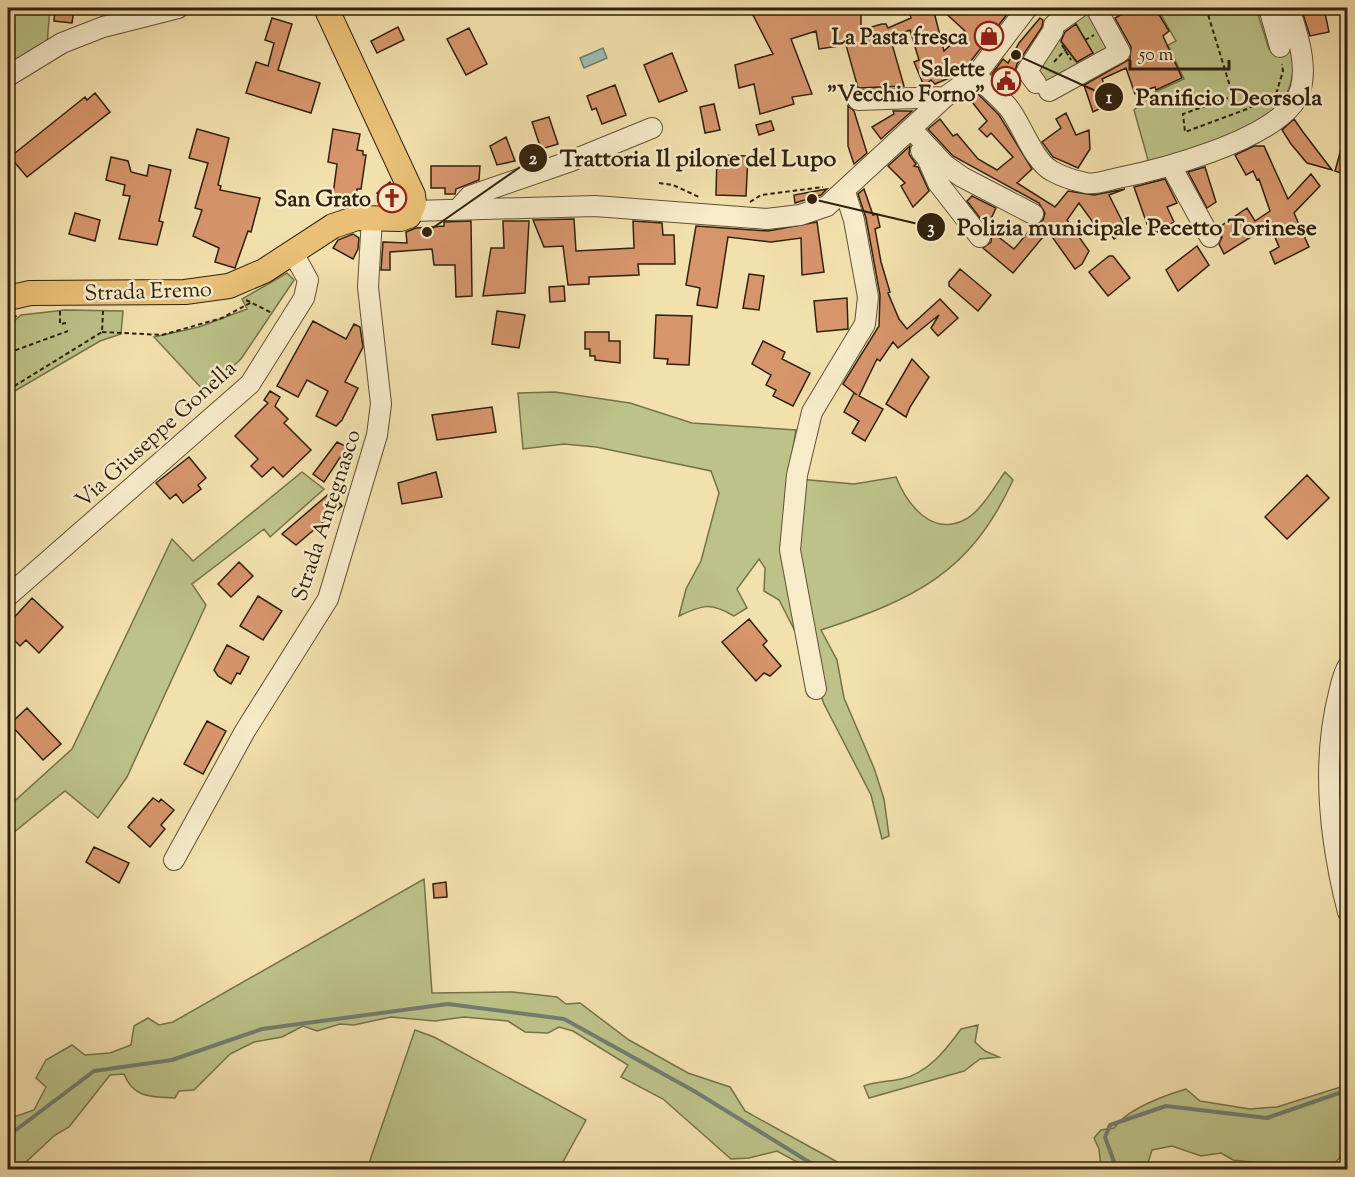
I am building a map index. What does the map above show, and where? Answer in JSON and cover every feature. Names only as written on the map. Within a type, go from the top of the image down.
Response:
[{"type":"main road","points":[[326,8],[413,195],[413,211]]},
{"type":"main road","name":"Strada Eremo","points":[[14,306],[30,293],[185,292],[229,286],[264,271],[333,226],[357,218],[400,219],[409,216],[413,211]]},
{"type":"street","points":[[8,76],[62,44],[103,27],[178,8]]},
{"type":"street","points":[[413,211],[595,206],[767,219],[800,215],[827,206],[945,97],[976,75],[1027,8]]},
{"type":"street","points":[[1078,8],[1060,19],[1027,71],[1042,87],[1079,73],[1120,52],[1096,8]]},
{"type":"street","points":[[1269,8],[1280,47]]},
{"type":"street","points":[[976,75],[1010,109],[1028,141],[1050,170],[1088,183],[1171,166],[1249,135],[1271,123],[1294,104],[1304,72],[1300,43],[1289,8]]},
{"type":"street","points":[[858,100],[945,97]]},
{"type":"street","points":[[459,208],[470,196],[652,128]]},
{"type":"street","points":[[909,131],[915,133],[945,165],[962,177],[1034,214]]},
{"type":"street","points":[[909,131],[909,138],[927,158],[938,183],[980,237]]},
{"type":"street","points":[[1171,166],[1210,237]]},
{"type":"street","points":[[816,689],[790,550],[797,475],[812,412],[865,324],[868,297],[854,220],[845,188]]},
{"type":"street","name":"Strada Antegnasco","points":[[174,860],[245,731],[328,599],[377,435],[381,404],[368,287],[372,218]]},
{"type":"street","name":"Via Giuseppe Gonella","points":[[8,596],[250,384],[304,298],[308,279],[293,253]]},
{"type":"street","points":[[1347,666],[1333,717],[1330,790],[1337,867],[1347,904]]},
{"type":"street","points":[[1343,1170],[1347,1164]]},
{"type":"path","points":[[1119,8],[1123,13]]},
{"type":"path","points":[[1206,8],[1233,96],[1183,114],[1185,132],[1247,109],[1276,94],[1283,71],[1280,47]]},
{"type":"path","points":[[1053,31],[1079,73]]},
{"type":"path","points":[[659,183],[673,185],[702,198]]},
{"type":"path","points":[[663,184],[664,191]]},
{"type":"path","points":[[748,204],[760,195],[845,188]]},
{"type":"path","points":[[241,298],[272,313]]},
{"type":"path","points":[[8,420],[10,416],[8,391],[102,332],[162,334],[222,318],[252,302]]},
{"type":"path","points":[[8,324],[14,306]]},
{"type":"path","points":[[59,307],[60,324],[66,323]]},
{"type":"path","points":[[102,332],[104,308]]},
{"type":"path","points":[[8,352],[68,331]]},
{"type":"green space","points":[[8,8],[50,8],[47,44],[8,68]]},
{"type":"green space","points":[[1089,8],[1116,51],[1098,62],[1072,18]]},
{"type":"green space","points":[[1157,8],[1256,8],[1269,49],[1292,44],[1293,67],[1285,97],[1265,123],[1150,167],[1134,110],[1153,93],[1184,79],[1168,45],[1176,41]]},
{"type":"green space","points":[[1055,26],[1064,39],[1061,42],[1082,70],[1050,86],[1036,68]]},
{"type":"green space","points":[[287,273],[294,280],[241,359],[205,392],[154,337],[199,327],[247,309],[242,299]]},
{"type":"green space","points":[[65,310],[123,311],[121,334],[100,341],[13,392],[14,416],[8,430],[8,327],[21,315]]},
{"type":"green space","points":[[555,392],[630,403],[692,423],[796,430],[788,478],[854,484],[896,477],[914,507],[922,515],[942,524],[954,524],[972,515],[1005,472],[1013,480],[978,539],[958,561],[936,579],[884,607],[821,630],[837,660],[844,698],[874,768],[884,799],[889,836],[882,839],[871,795],[824,704],[799,639],[779,600],[764,591],[765,568],[759,559],[737,589],[747,608],[734,616],[712,607],[700,607],[679,616],[686,589],[701,561],[719,493],[711,471],[596,447],[564,444],[523,449],[518,393]]},
{"type":"green space","points":[[302,472],[324,489],[270,537],[264,529],[192,584],[206,605],[127,777],[98,818],[65,791],[8,837],[8,807],[72,749],[172,539],[193,561]]},
{"type":"green space","points":[[424,879],[432,993],[513,992],[557,997],[566,1004],[580,1003],[629,1040],[688,1073],[730,1087],[745,1111],[850,1169],[810,1169],[777,1151],[749,1158],[731,1159],[663,1099],[621,1077],[628,1065],[573,1031],[559,1027],[548,1033],[525,1032],[508,1021],[464,1017],[435,1021],[391,1017],[354,1025],[340,1024],[317,1031],[303,1026],[282,1037],[254,1042],[230,1054],[194,1090],[179,1091],[175,1098],[144,1095],[133,1088],[124,1074],[110,1075],[69,1127],[55,1135],[26,1162],[36,1169],[8,1169],[8,1119],[34,1110],[46,1087],[36,1078],[46,1060],[72,1045],[85,1055],[110,1053],[131,1045],[134,1026],[148,1018],[159,1025],[173,1022]]},
{"type":"green space","points":[[978,1025],[975,1042],[985,1051],[999,1057],[980,1059],[964,1071],[869,1098],[864,1086],[901,1079],[919,1072],[942,1053],[961,1029]]},
{"type":"green space","points":[[415,1030],[434,1037],[586,1120],[559,1169],[367,1169]]},
{"type":"green space","points":[[1347,1085],[1347,1148],[1331,1169],[1267,1169],[1267,1164],[1233,1160],[1221,1153],[1201,1156],[1172,1146],[1152,1150],[1146,1169],[1101,1169],[1099,1149],[1094,1138],[1101,1130],[1114,1128],[1128,1114],[1157,1099],[1177,1092],[1186,1089],[1200,1101],[1250,1109],[1277,1107]]},
{"type":"water","points":[[603,48],[607,58],[584,68],[580,58]]},
{"type":"building","points":[[55,8],[74,8],[72,23],[54,21]]},
{"type":"building","points":[[763,8],[782,8],[785,13],[820,11],[820,8],[861,8],[861,30],[882,24],[886,24],[888,28],[911,18],[908,8],[933,8],[944,51],[965,31],[940,8],[1012,8],[967,66],[954,76],[935,84],[931,80],[924,86],[914,62],[919,60],[910,30],[890,37],[904,86],[858,88],[846,45],[819,49],[816,31],[791,39],[812,94],[792,97],[794,104],[760,114],[754,84],[739,88],[735,65],[773,54],[753,15]]},
{"type":"building","points":[[1133,8],[1155,8],[1169,31],[1163,36],[1182,78],[1156,90],[1155,87],[1135,94],[1126,68],[1102,79],[1112,103],[1093,112],[1084,85],[1130,59],[1131,47],[1115,18]]},
{"type":"building","points":[[1301,8],[1324,8],[1329,32],[1310,36]]},
{"type":"building","points":[[272,18],[292,24],[278,70],[320,83],[311,113],[246,93],[256,62],[268,66],[274,43],[265,40]]},
{"type":"building","points":[[1040,18],[1043,20],[1042,27],[1017,64],[1015,72],[1018,80],[1009,91],[992,74],[1003,59],[1008,63],[1019,43]]},
{"type":"building","points":[[1076,24],[1093,53],[1077,62],[1061,41],[1065,32]]},
{"type":"building","points":[[398,27],[404,40],[377,53],[371,41]]},
{"type":"building","points":[[469,28],[487,64],[466,75],[447,39]]},
{"type":"building","points":[[672,53],[687,91],[659,102],[644,65]]},
{"type":"building","points":[[615,85],[626,115],[602,124],[596,108],[592,110],[587,96]]},
{"type":"building","points":[[976,92],[999,115],[1032,169],[1017,183],[1055,207],[1068,191],[1094,195],[1125,189],[1109,195],[1127,231],[1114,239],[1105,224],[1100,232],[1079,203],[1067,220],[1089,251],[1082,264],[1075,269],[1048,231],[1013,273],[983,248],[991,242],[992,232],[1014,249],[1033,226],[1043,220],[1045,213],[1039,203],[953,156],[928,129],[940,119],[953,136],[957,134],[978,159],[997,170],[1013,157],[991,133],[987,137],[979,129],[987,121],[969,98]]},
{"type":"building","points":[[95,93],[110,112],[27,177],[10,157],[85,97],[87,100]]},
{"type":"building","points":[[714,104],[720,130],[705,133],[700,107]]},
{"type":"building","points":[[848,106],[854,111],[867,153],[854,164],[848,146]]},
{"type":"building","points":[[893,111],[912,111],[881,139],[872,127],[894,114]]},
{"type":"building","points":[[1066,113],[1076,135],[1089,130],[1090,149],[1078,168],[1053,157],[1042,142],[1061,128],[1056,119]]},
{"type":"building","points":[[549,117],[558,144],[541,149],[532,122]]},
{"type":"building","points":[[1294,119],[1332,170],[1307,163],[1291,144],[1282,130]]},
{"type":"building","points":[[771,121],[774,130],[759,135],[756,125]]},
{"type":"building","points":[[197,129],[229,138],[218,185],[221,186],[220,190],[260,198],[251,232],[248,231],[235,268],[215,262],[219,248],[193,236],[202,210],[195,208],[208,163],[189,158]]},
{"type":"building","points":[[333,129],[360,134],[357,150],[363,151],[363,155],[366,155],[361,189],[357,189],[355,204],[332,202],[337,164],[328,162]]},
{"type":"building","points":[[506,137],[515,161],[497,165],[490,146]]},
{"type":"building","points":[[1344,138],[1347,139],[1347,175],[1335,171]]},
{"type":"building","points":[[910,146],[909,154],[916,164],[914,166],[918,167],[929,191],[913,207],[901,186],[905,183],[888,166]]},
{"type":"building","points":[[1254,146],[1264,146],[1288,199],[1311,174],[1320,186],[1294,213],[1309,247],[1275,264],[1270,252],[1279,247],[1270,225],[1224,254],[1219,244],[1222,237],[1218,228],[1247,208],[1255,221],[1270,211],[1259,179],[1257,180],[1253,171],[1246,175],[1235,155]]},
{"type":"building","points":[[717,155],[748,156],[746,196],[716,195]]},
{"type":"building","points":[[111,157],[128,161],[131,172],[147,176],[149,165],[171,170],[159,221],[163,222],[157,245],[119,239],[130,196],[123,195],[125,185],[106,180]]},
{"type":"building","points":[[431,166],[480,166],[479,180],[456,189],[455,194],[445,194],[445,188],[431,188]]},
{"type":"building","points":[[1205,167],[1216,202],[1207,208],[1188,172]]},
{"type":"building","points":[[1165,179],[1177,203],[1167,207],[1174,222],[1156,233],[1151,222],[1147,224],[1134,187]]},
{"type":"building","name":"San Grato","points":[[390,182],[399,199],[398,205],[386,204],[377,193]]},
{"type":"building","points":[[827,189],[821,195],[795,203],[794,195]]},
{"type":"building","points":[[864,189],[873,215],[877,214],[880,227],[875,229],[881,262],[890,292],[888,293],[899,319],[907,329],[940,299],[958,318],[938,336],[931,328],[939,315],[898,348],[893,342],[880,361],[877,359],[859,396],[883,409],[865,441],[852,433],[859,421],[844,412],[854,393],[857,395],[843,384],[879,326],[880,295],[866,218],[858,194]]},
{"type":"building","points":[[972,196],[996,208],[987,227],[967,201]]},
{"type":"building","points":[[75,213],[100,220],[95,241],[69,234]]},
{"type":"building","points":[[574,219],[576,251],[634,248],[633,221],[662,223],[663,235],[674,235],[675,264],[638,264],[639,275],[589,277],[589,284],[568,285],[563,246],[544,247],[533,220]]},
{"type":"building","points":[[471,221],[472,296],[456,297],[455,265],[434,265],[432,249],[390,252],[390,270],[381,270],[383,242],[407,243],[406,232],[416,228],[444,226],[444,222]]},
{"type":"building","points":[[503,221],[529,221],[525,293],[483,296],[491,248],[504,248]]},
{"type":"building","points":[[817,222],[824,272],[802,275],[801,238],[771,242],[728,237],[717,308],[697,305],[700,288],[686,285],[696,226],[768,231]]},
{"type":"building","points":[[353,234],[359,238],[358,249],[353,259],[333,248],[338,240]]},
{"type":"building","points":[[1197,246],[1209,265],[1178,291],[1166,270]]},
{"type":"building","points":[[1109,256],[1113,256],[1130,278],[1108,296],[1089,272]]},
{"type":"building","points":[[960,269],[991,295],[978,311],[949,286],[949,282]]},
{"type":"building","points":[[749,274],[764,276],[759,310],[743,308]]},
{"type":"building","points":[[564,286],[565,301],[550,302],[549,287]]},
{"type":"building","points":[[847,298],[848,329],[817,332],[814,301]]},
{"type":"building","points":[[497,311],[525,315],[519,348],[492,344]]},
{"type":"building","points":[[656,315],[692,316],[689,365],[667,364],[668,359],[654,358]]},
{"type":"building","points":[[313,321],[346,339],[354,324],[360,327],[363,347],[345,382],[358,388],[342,420],[336,426],[316,416],[328,391],[307,380],[298,397],[277,386]]},
{"type":"building","points":[[585,332],[609,332],[609,341],[620,341],[620,363],[595,360],[595,356],[590,356],[590,349],[585,349]]},
{"type":"building","points":[[763,341],[785,352],[782,359],[810,373],[793,406],[773,396],[776,390],[766,385],[771,375],[752,364]]},
{"type":"building","points":[[912,359],[929,377],[906,417],[886,404]]},
{"type":"building","points":[[270,391],[280,397],[275,406],[288,419],[284,423],[311,450],[283,477],[273,467],[262,477],[251,466],[258,459],[235,436],[268,403],[264,400]]},
{"type":"building","points":[[492,407],[496,432],[437,440],[432,415]]},
{"type":"building","points":[[337,442],[347,447],[324,482],[313,474]]},
{"type":"building","points":[[189,457],[206,478],[198,485],[201,489],[183,503],[176,494],[170,499],[156,483]]},
{"type":"building","points":[[436,472],[442,497],[402,504],[398,483]]},
{"type":"building","points":[[1307,475],[1329,498],[1287,539],[1265,517]]},
{"type":"building","points":[[331,492],[342,506],[296,545],[282,534]]},
{"type":"building","points":[[239,562],[253,576],[231,597],[218,584]]},
{"type":"building","points":[[258,596],[282,611],[263,640],[240,626]]},
{"type":"building","points":[[32,598],[63,627],[39,653],[26,640],[20,646],[8,634],[8,624]]},
{"type":"building","points":[[749,619],[767,641],[763,645],[781,666],[770,676],[764,673],[756,681],[722,642]]},
{"type":"building","points":[[227,645],[249,657],[240,674],[237,673],[231,684],[218,676],[214,670]]},
{"type":"building","points":[[27,708],[61,744],[43,760],[10,724]]},
{"type":"building","points":[[207,721],[226,731],[203,774],[184,764]]},
{"type":"building","points":[[153,798],[159,802],[161,799],[174,810],[161,825],[165,829],[150,847],[128,827]]},
{"type":"building","points":[[94,847],[129,863],[119,883],[86,862]]},
{"type":"building","points":[[446,882],[447,897],[434,898],[433,884]]},
{"type":"waterway","points":[[8,1136],[94,1071],[172,1060],[262,1029],[448,1004],[564,1019],[694,1091],[822,1170]]},
{"type":"waterway","points":[[1117,1170],[1105,1137],[1110,1125],[1166,1106],[1267,1118],[1348,1090]]},
{"type":"place","name":"La Pasta fresca","points":[[989,36]]},
{"type":"place","name":"Panificio Deorsola","points":[[1016,55]]},
{"type":"place","name":"Salette \"Vecchio Forno\"","points":[[1006,81]]},
{"type":"place","name":"San Grato","points":[[392,198]]},
{"type":"place","name":"Polizia municipale Pecetto Torinese","points":[[812,199]]},
{"type":"place","name":"Trattoria Il pilone del Lupo","points":[[427,232]]}]
